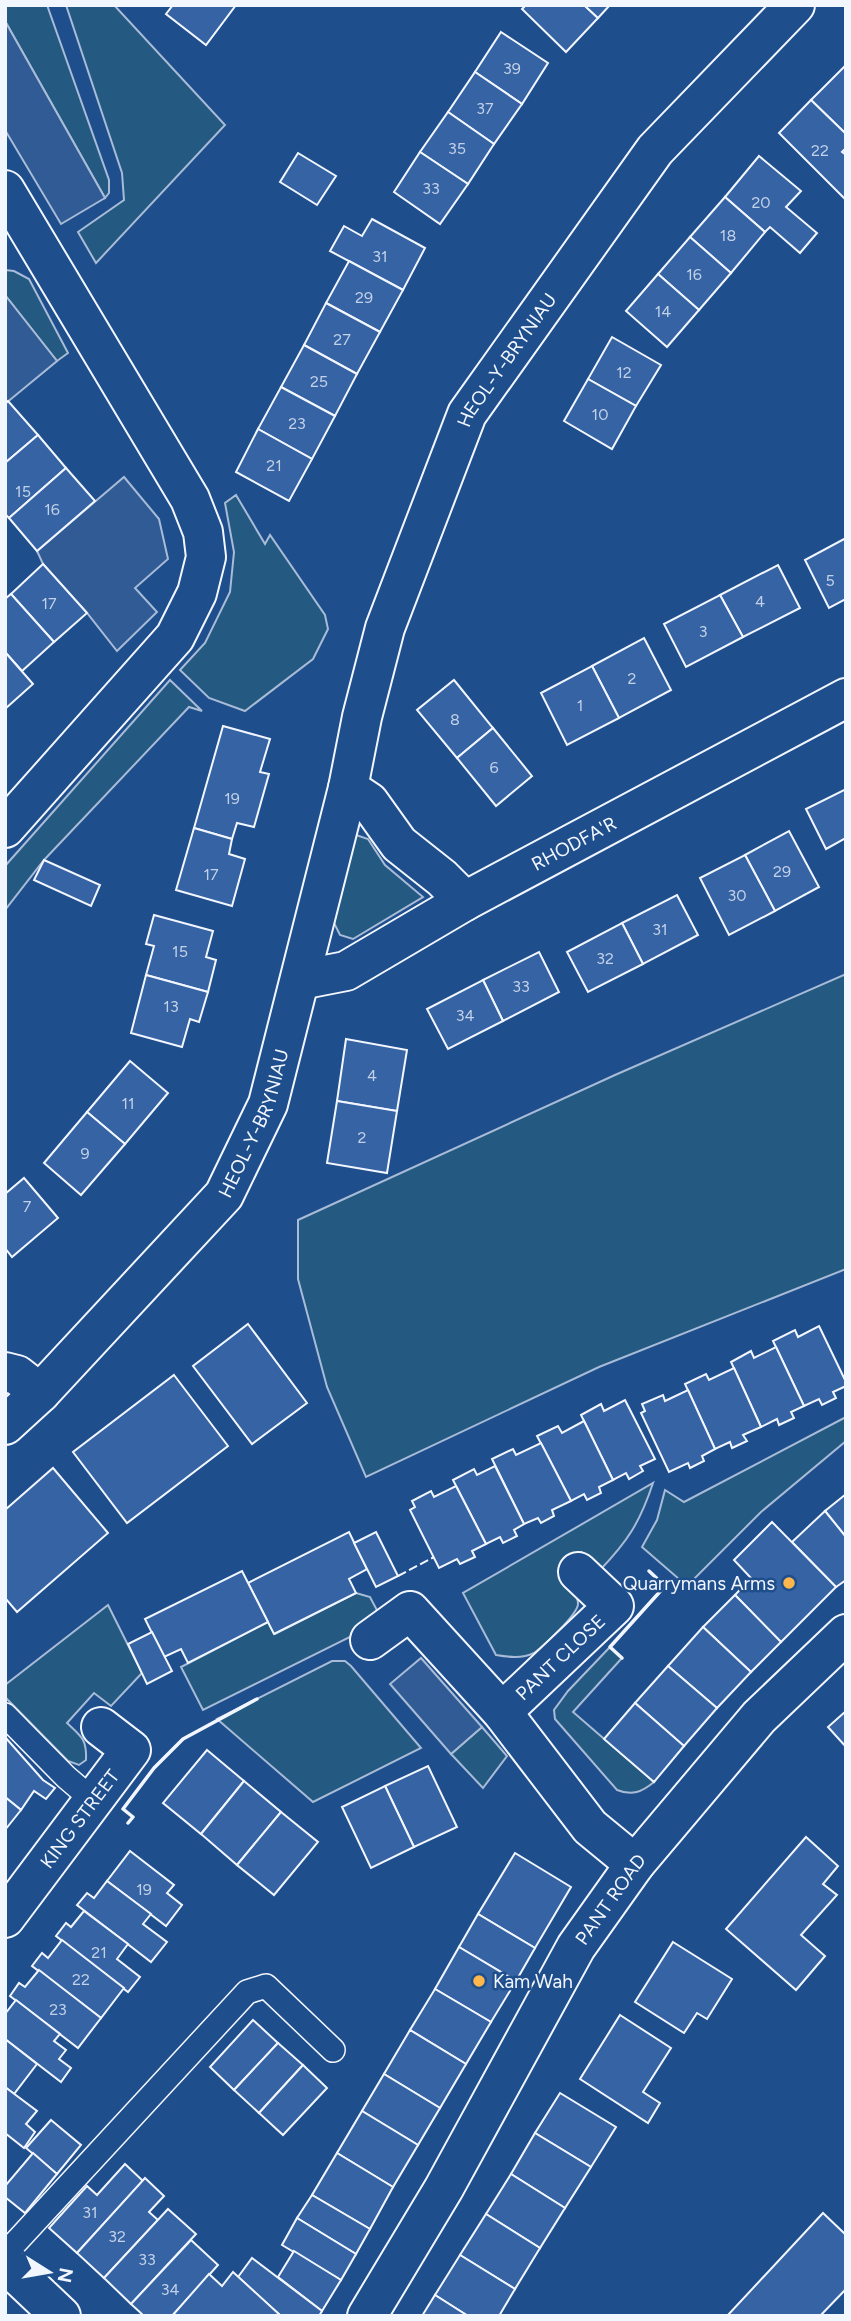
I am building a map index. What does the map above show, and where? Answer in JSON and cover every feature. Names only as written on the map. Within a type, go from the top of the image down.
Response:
[{"type":"street","name":"HEOL-Y-BRYNIAU","points":[[5,1426],[40,1393],[224,1195],[268,1104],[348,788],[362,717],[385,628],[467,414],[654,150],[795,5]]},
{"type":"street","points":[[5,828],[176,637],[197,593],[206,556],[203,532],[190,499],[10,210]]},
{"type":"street","name":"RHODFA'R","points":[[300,980],[346,971],[465,901],[846,698]]},
{"type":"street","points":[[348,788],[369,802],[399,844],[465,901]]},
{"type":"street","points":[[5,1372],[17,1375],[40,1393]]},
{"type":"street","name":"PANT CLOSE","points":[[502,1712],[614,1606],[578,1572]]},
{"type":"street","name":"PANT CLOSE","points":[[370,1640],[410,1611],[502,1712],[590,1827],[635,1864]]},
{"type":"street","name":"PANT ROAD","points":[[367,2316],[444,2188],[576,1947],[635,1864],[759,1717],[846,1634]]},
{"type":"street","name":"KING STREET","points":[[5,1918],[131,1750],[101,1727]]},
{"type":"street","points":[[5,2263],[61,2316]]},
{"type":"lane","points":[[5,1715],[66,1777],[94,1801]]},
{"type":"lane","points":[[5,2254],[247,1992],[266,1986],[333,2050]]},
{"type":"shaded area","points":[[5,5],[47,5],[109,180],[109,193],[105,198],[5,21]]},
{"type":"shaded area","points":[[66,5],[114,5],[225,125],[96,263],[78,232],[124,200],[122,173]]},
{"type":"shaded area","points":[[5,21],[105,198],[61,224],[5,130]]},
{"type":"shaded area","points":[[5,270],[14,271],[29,279],[68,353],[57,361],[5,295]]},
{"type":"shaded area","points":[[5,295],[57,361],[5,404]]},
{"type":"shaded area","points":[[124,477],[159,519],[168,559],[135,588],[157,612],[117,651],[43,564],[37,551]]},
{"type":"shaded area","points":[[236,495],[265,544],[270,535],[325,615],[328,629],[313,659],[245,711],[209,698],[180,670],[205,643],[230,592],[234,552],[225,503]]},
{"type":"shaded area","points":[[170,680],[202,711],[189,707],[44,860],[5,910],[5,866]]},
{"type":"shaded area","points":[[356,835],[368,839],[385,865],[423,897],[353,939],[340,935],[334,923]]},
{"type":"shaded area","points":[[846,974],[846,1269],[599,1367],[366,1477],[327,1387],[298,1279],[298,1220],[615,1075]]},
{"type":"shaded area","points":[[846,1417],[846,1441],[761,1512],[687,1586],[642,1547],[657,1520],[665,1490],[684,1502]]},
{"type":"shaded area","points":[[653,1483],[632,1530],[600,1570],[581,1552],[558,1571],[571,1586],[578,1604],[566,1622],[534,1653],[520,1657],[496,1655],[463,1593]]},
{"type":"shaded area","points":[[356,1593],[370,1597],[379,1614],[352,1636],[203,1710],[181,1667],[268,1622],[275,1634]]},
{"type":"shaded area","points":[[108,1605],[142,1673],[111,1706],[94,1693],[67,1723],[84,1742],[86,1760],[79,1765],[68,1761],[5,1697],[5,1685]]},
{"type":"shaded area","points":[[610,1647],[622,1658],[573,1712],[654,1782],[637,1792],[617,1790],[555,1719],[554,1710],[568,1691]]},
{"type":"shaded area","points":[[421,1658],[482,1727],[451,1754],[390,1684]]},
{"type":"shaded area","points":[[332,1661],[345,1661],[351,1666],[421,1748],[313,1802],[217,1719]]},
{"type":"shaded area","points":[[482,1727],[507,1756],[483,1788],[451,1754]]},
{"type":"building","points":[[173,5],[236,5],[206,45],[166,14]]},
{"type":"building","points":[[526,5],[584,5],[598,18],[566,52],[522,9]]},
{"type":"building","points":[[584,5],[610,5],[598,18]]},
{"type":"building","points":[[501,32],[548,63],[522,104],[475,72]]},
{"type":"building","points":[[846,65],[846,134],[811,100]]},
{"type":"building","points":[[475,72],[522,104],[494,144],[448,112]]},
{"type":"building","points":[[811,100],[846,134],[846,148],[842,152],[846,155],[846,200],[779,133]]},
{"type":"building","points":[[448,112],[494,144],[468,184],[420,152]]},
{"type":"building","points":[[420,152],[468,184],[440,224],[394,192]]},
{"type":"building","points":[[298,153],[336,176],[317,205],[280,182]]},
{"type":"building","points":[[759,156],[801,191],[786,207],[817,233],[800,253],[770,227],[765,232],[725,197]]},
{"type":"building","points":[[725,197],[765,232],[731,273],[690,237]]},
{"type":"building","points":[[372,219],[425,248],[403,290],[330,251],[344,226],[362,236]]},
{"type":"building","points":[[690,237],[731,273],[699,310],[658,274]]},
{"type":"building","points":[[349,261],[403,290],[380,332],[326,303]]},
{"type":"building","points":[[658,274],[699,310],[667,347],[626,311]]},
{"type":"building","points":[[326,303],[380,332],[357,374],[304,345]]},
{"type":"building","points":[[612,337],[661,365],[636,406],[588,379]]},
{"type":"building","points":[[304,345],[357,374],[335,416],[281,387]]},
{"type":"building","points":[[588,379],[636,406],[612,449],[564,421]]},
{"type":"building","points":[[281,387],[335,416],[312,459],[258,429]]},
{"type":"building","points":[[8,401],[38,435],[5,463],[5,404]]},
{"type":"building","points":[[258,429],[312,459],[289,501],[236,472]]},
{"type":"building","points":[[38,435],[66,468],[9,518],[5,514],[5,463]]},
{"type":"building","points":[[66,468],[95,501],[37,551],[9,518]]},
{"type":"building","points":[[846,538],[846,599],[829,608],[805,560]]},
{"type":"building","points":[[43,564],[87,613],[54,642],[11,594]]},
{"type":"building","points":[[778,565],[800,608],[743,637],[720,595]]},
{"type":"building","points":[[11,594],[54,642],[22,671],[5,652],[5,599]]},
{"type":"building","points":[[720,595],[743,637],[686,667],[664,624]]},
{"type":"building","points":[[644,638],[671,690],[619,718],[592,666]]},
{"type":"building","points":[[5,652],[33,684],[5,709]]},
{"type":"building","points":[[592,666],[619,718],[567,745],[541,693]]},
{"type":"building","points":[[454,680],[493,728],[457,758],[417,710]]},
{"type":"building","points":[[223,726],[270,739],[260,772],[269,774],[254,827],[237,823],[232,839],[194,828]]},
{"type":"building","points":[[493,728],[532,776],[496,806],[457,758]]},
{"type":"building","points":[[846,789],[846,838],[826,849],[806,809]]},
{"type":"building","points":[[194,828],[232,839],[229,854],[245,859],[232,906],[176,890]]},
{"type":"building","points":[[789,831],[819,887],[775,911],[745,855]]},
{"type":"building","points":[[745,855],[775,911],[729,935],[700,878]]},
{"type":"building","points":[[44,860],[100,885],[91,906],[34,880]]},
{"type":"building","points":[[677,895],[698,935],[643,964],[622,923]]},
{"type":"building","points":[[154,915],[213,931],[206,957],[216,960],[208,992],[146,975],[154,946],[146,944]]},
{"type":"building","points":[[622,923],[643,964],[588,992],[567,952]]},
{"type":"building","points":[[539,952],[559,992],[503,1021],[483,980]]},
{"type":"building","points":[[146,975],[208,992],[199,1022],[190,1019],[182,1047],[131,1033]]},
{"type":"building","points":[[483,980],[503,1021],[448,1049],[427,1009]]},
{"type":"building","points":[[346,1039],[407,1050],[397,1111],[337,1101]]},
{"type":"building","points":[[130,1061],[168,1093],[125,1144],[87,1112]]},
{"type":"building","points":[[337,1101],[397,1111],[387,1173],[327,1163]]},
{"type":"building","points":[[87,1112],[125,1144],[81,1195],[44,1163]]},
{"type":"building","points":[[24,1178],[58,1218],[12,1257],[5,1248],[5,1194]]},
{"type":"building","points":[[248,1324],[307,1403],[252,1444],[193,1366]]},
{"type":"building","points":[[819,1326],[846,1386],[833,1392],[836,1398],[822,1405],[819,1399],[804,1406],[773,1341],[795,1330],[798,1337]]},
{"type":"building","points":[[776,1347],[804,1406],[791,1412],[794,1418],[779,1425],[777,1419],[761,1427],[731,1362],[751,1351],[754,1358]]},
{"type":"building","points":[[734,1368],[761,1427],[743,1435],[747,1441],[732,1448],[730,1442],[715,1449],[685,1384],[706,1374],[709,1380]]},
{"type":"building","points":[[174,1375],[228,1446],[127,1523],[73,1452]]},
{"type":"building","points":[[688,1390],[715,1449],[702,1456],[704,1461],[690,1468],[688,1463],[669,1472],[641,1413],[645,1411],[642,1404],[663,1395],[665,1401]]},
{"type":"building","points":[[625,1400],[655,1459],[640,1466],[643,1471],[629,1479],[626,1473],[613,1480],[581,1415],[601,1404],[604,1411]]},
{"type":"building","points":[[584,1421],[613,1480],[599,1487],[601,1493],[587,1500],[584,1494],[571,1501],[537,1436],[558,1426],[562,1433]]},
{"type":"building","points":[[541,1443],[571,1501],[552,1510],[554,1516],[541,1523],[538,1518],[524,1524],[492,1459],[513,1449],[516,1455]]},
{"type":"building","points":[[495,1466],[524,1524],[514,1530],[517,1536],[503,1543],[500,1537],[486,1544],[453,1480],[474,1469],[477,1475]]},
{"type":"building","points":[[53,1468],[108,1533],[17,1612],[5,1598],[5,1510]]},
{"type":"building","points":[[456,1486],[486,1544],[472,1551],[475,1557],[460,1564],[457,1559],[439,1568],[410,1510],[415,1507],[412,1501],[431,1491],[434,1497]]},
{"type":"building","points":[[846,1494],[846,1537],[825,1511]]},
{"type":"building","points":[[825,1511],[846,1537],[846,1580],[836,1587],[792,1542]]},
{"type":"building","name":"Quarrymans Arms","points":[[772,1522],[836,1587],[781,1642],[735,1595],[751,1578],[734,1560]]},
{"type":"building","points":[[349,1532],[367,1569],[349,1579],[356,1593],[274,1634],[248,1583]]},
{"type":"building","points":[[376,1532],[398,1576],[376,1587],[354,1543]]},
{"type":"building","points":[[242,1571],[268,1622],[188,1663],[181,1649],[164,1657],[145,1619]]},
{"type":"building","points":[[735,1595],[781,1642],[751,1672],[703,1627]]},
{"type":"building","points":[[703,1627],[751,1672],[717,1708],[668,1666]]},
{"type":"building","points":[[152,1632],[172,1671],[147,1684],[128,1644]]},
{"type":"building","points":[[668,1666],[717,1708],[684,1746],[635,1703]]},
{"type":"building","points":[[635,1703],[684,1746],[654,1782],[604,1739]]},
{"type":"building","points":[[846,1711],[846,1747],[828,1727]]},
{"type":"building","points":[[5,1737],[43,1780],[55,1788],[46,1799],[34,1791],[21,1810],[5,1797]]},
{"type":"building","points":[[207,1750],[244,1781],[201,1834],[163,1803]]},
{"type":"building","points":[[428,1766],[457,1827],[414,1847],[385,1786]]},
{"type":"building","points":[[244,1781],[281,1812],[237,1865],[201,1834]]},
{"type":"building","points":[[385,1786],[414,1847],[371,1868],[342,1807]]},
{"type":"building","points":[[5,1797],[21,1810],[5,1830]]},
{"type":"building","points":[[281,1812],[318,1842],[274,1895],[237,1865]]},
{"type":"building","points":[[806,1837],[838,1866],[823,1884],[837,1895],[801,1935],[825,1956],[796,1990],[726,1929]]},
{"type":"building","points":[[130,1851],[174,1885],[167,1893],[182,1905],[166,1926],[107,1881]]},
{"type":"building","points":[[515,1853],[571,1887],[535,1948],[478,1914]]},
{"type":"building","points":[[107,1881],[151,1914],[143,1924],[167,1942],[151,1962],[77,1905],[87,1893],[94,1898]]},
{"type":"building","points":[[84,1911],[128,1944],[117,1959],[140,1977],[128,1992],[56,1936],[66,1923],[71,1927]]},
{"type":"building","points":[[478,1914],[535,1948],[516,1981],[459,1947]]},
{"type":"building","points":[[62,1940],[124,1988],[101,2018],[32,1966],[42,1953],[48,1958]]},
{"type":"building","points":[[673,1942],[732,1979],[707,2019],[697,2013],[684,2033],[635,2002]]},
{"type":"building","points":[[459,1947],[516,1981],[491,2022],[435,1989]]},
{"type":"building","points":[[39,1970],[101,2018],[78,2048],[10,1996],[19,1983],[25,1987]]},
{"type":"building","points":[[435,1989],[491,2022],[466,2064],[410,2030]]},
{"type":"building","points":[[16,2000],[60,2034],[54,2041],[66,2050],[59,2059],[71,2068],[61,2082],[5,2039],[5,2014]]},
{"type":"building","points":[[620,2015],[671,2048],[643,2092],[660,2103],[648,2123],[580,2079]]},
{"type":"building","points":[[253,2020],[278,2043],[234,2090],[210,2067]]},
{"type":"building","points":[[410,2030],[466,2064],[440,2108],[384,2074]]},
{"type":"building","points":[[5,2039],[37,2064],[14,2094],[5,2087]]},
{"type":"building","points":[[278,2043],[303,2065],[259,2113],[234,2090]]},
{"type":"building","points":[[303,2065],[327,2088],[283,2135],[259,2113]]},
{"type":"building","points":[[384,2074],[440,2108],[418,2145],[362,2111]]},
{"type":"building","points":[[5,2087],[37,2111],[26,2124],[35,2132],[24,2148],[5,2133]]},
{"type":"building","points":[[560,2093],[616,2127],[591,2167],[535,2133]]},
{"type":"building","points":[[362,2111],[418,2145],[393,2187],[337,2153]]},
{"type":"building","points":[[51,2120],[81,2145],[57,2174],[26,2148]]},
{"type":"building","points":[[535,2133],[591,2167],[565,2208],[511,2174]]},
{"type":"building","points":[[33,2153],[57,2174],[25,2213],[5,2197],[5,2186]]},
{"type":"building","points":[[337,2153],[393,2187],[370,2229],[312,2195]]},
{"type":"building","points":[[125,2164],[143,2181],[77,2253],[49,2228],[87,2186],[97,2195]]},
{"type":"building","points":[[511,2174],[565,2208],[540,2248],[486,2214]]},
{"type":"building","points":[[145,2178],[164,2196],[149,2212],[158,2220],[104,2278],[77,2253]]},
{"type":"building","points":[[312,2195],[370,2229],[356,2254],[297,2218]]},
{"type":"building","points":[[168,2209],[196,2234],[131,2304],[104,2278]]},
{"type":"building","points":[[823,2213],[846,2235],[846,2289],[820,2316],[727,2316]]},
{"type":"building","points":[[486,2214],[540,2248],[515,2289],[460,2255]]},
{"type":"building","points":[[297,2218],[356,2254],[341,2280],[282,2245]]},
{"type":"building","points":[[191,2240],[218,2265],[172,2316],[144,2316],[131,2304]]},
{"type":"building","points":[[294,2251],[341,2280],[322,2311],[278,2277]]},
{"type":"building","points":[[460,2255],[515,2289],[499,2316],[468,2316],[435,2295]]},
{"type":"building","points":[[252,2258],[322,2311],[319,2316],[281,2316],[238,2277]]},
{"type":"building","points":[[233,2272],[281,2316],[172,2316],[209,2274],[222,2286]]},
{"type":"building","points":[[435,2295],[468,2316],[422,2316]]},
{"type":"fence","points":[[398,1576],[434,1557]]},
{"type":"wall","points":[[622,1658],[610,1647],[665,1586],[649,1571]]},
{"type":"wall","points":[[128,1823],[133,1817],[123,1809],[154,1768],[183,1739],[257,1699]]},
{"type":"place","name":"Quarrymans Arms","points":[[789,1583]]},
{"type":"place","name":"Kam Wah","points":[[479,1981]]}]
